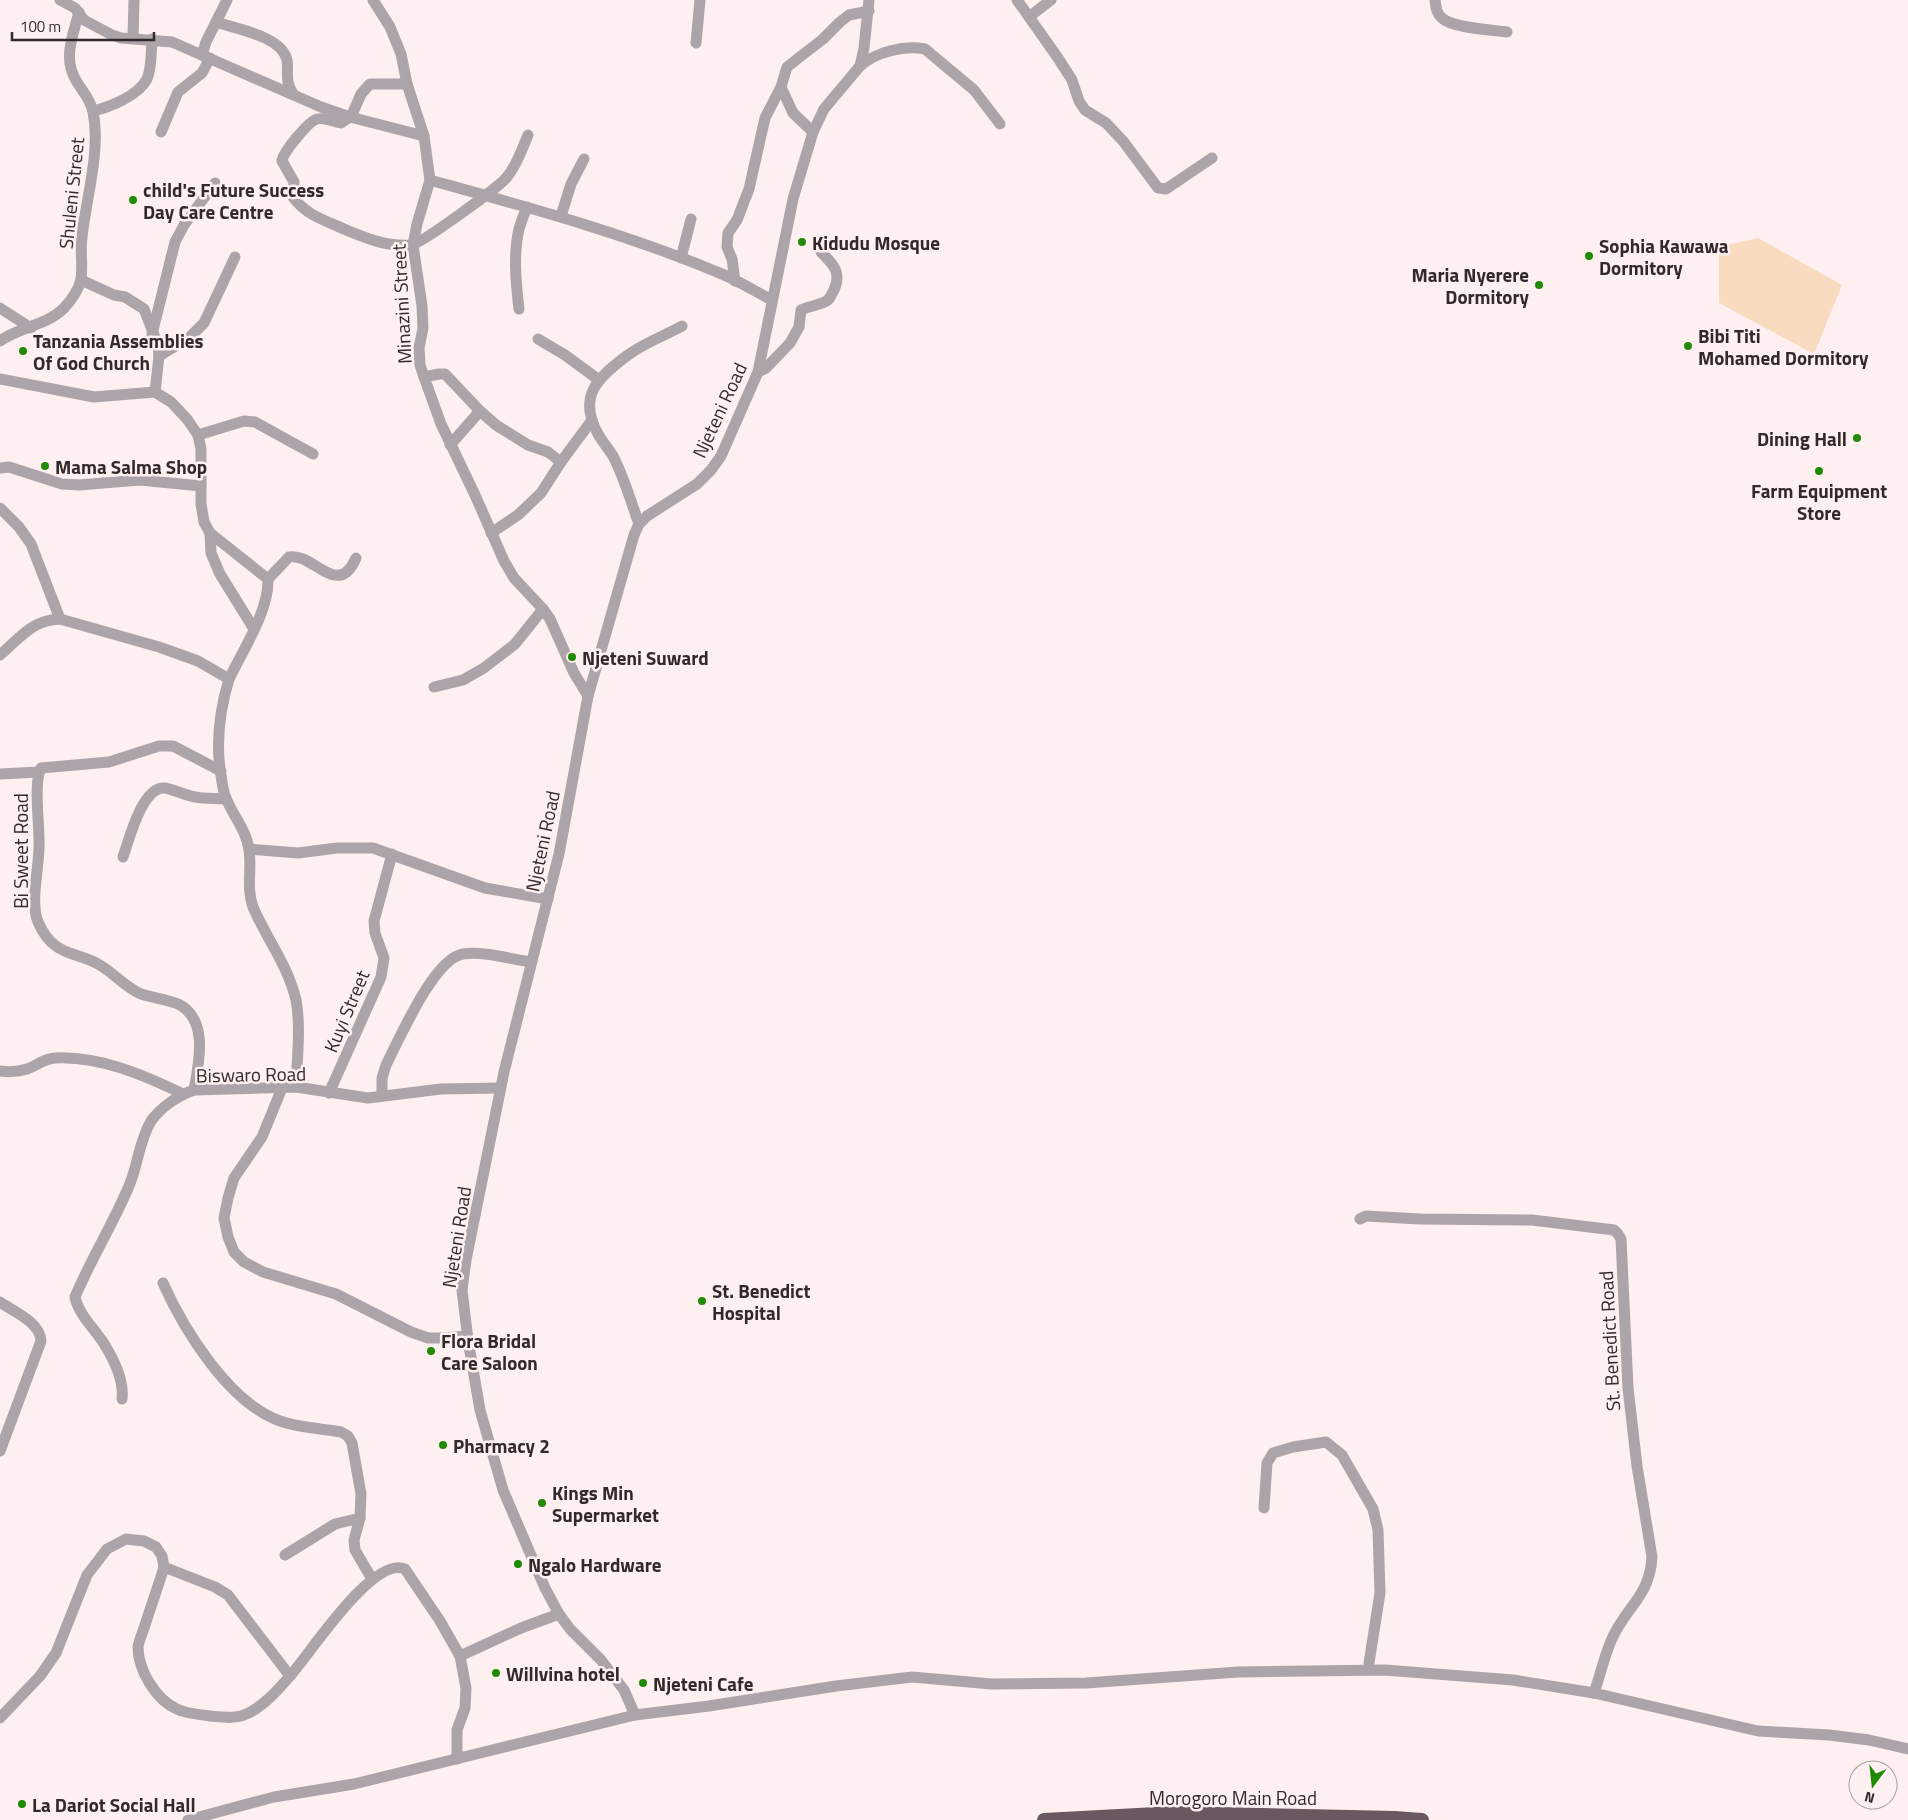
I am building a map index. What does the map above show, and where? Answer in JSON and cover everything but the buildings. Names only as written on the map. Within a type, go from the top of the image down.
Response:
[{"type":"highway","name":"Morogoro Main Road","points":[[1044,1820],[1175,1813],[1422,1820]]},
{"type":"street","points":[[61,0],[70,4],[79,12],[84,20],[121,38],[172,42],[322,107],[350,117],[424,136]]},
{"type":"street","points":[[133,38],[134,0]]},
{"type":"street","points":[[161,132],[178,92],[202,73],[206,57],[206,42],[227,0]]},
{"type":"street","name":"Minazini Street","points":[[373,0],[390,27],[401,54],[407,84],[424,136],[430,180],[413,245],[422,306],[423,328],[420,365],[450,445],[476,495],[514,578],[543,609],[558,635],[574,673],[588,696]]},
{"type":"street","points":[[696,43],[700,0]]},
{"type":"street","points":[[1017,0],[1072,80],[1079,101],[1085,110],[1106,123],[1133,154],[1158,188],[1166,189],[1212,158]]},
{"type":"street","points":[[1029,17],[1051,0]]},
{"type":"street","points":[[1435,0],[1437,12],[1443,20],[1454,24],[1507,32]]},
{"type":"street","points":[[735,281],[728,247],[728,233],[737,220],[749,190],[765,118],[781,87],[785,71],[790,64],[840,22],[869,5]]},
{"type":"street","name":"Njeteni Road","points":[[635,1715],[624,1690],[602,1660],[570,1629],[559,1614],[544,1588],[503,1490],[480,1410],[467,1336],[462,1290],[465,1268],[500,1088],[559,854],[588,696],[634,535],[647,516],[697,484],[711,470],[721,456],[758,372],[793,199],[813,132],[824,109],[860,66],[869,5]]},
{"type":"street","name":"Shuleni Street","points":[[0,342],[6,336],[31,328],[64,309],[74,295],[81,280],[82,238],[95,140],[93,111],[88,97],[71,73],[68,62],[79,12]]},
{"type":"street","points":[[216,22],[269,39],[280,48],[287,59],[288,86],[293,94]]},
{"type":"street","points":[[93,111],[112,106],[126,98],[143,84],[148,73],[152,39]]},
{"type":"street","points":[[860,66],[870,57],[887,52],[915,47],[925,49],[974,90],[1000,124]]},
{"type":"street","points":[[407,84],[370,84],[361,94],[350,117],[341,123],[322,119],[313,122],[282,157],[283,164],[294,182],[293,197],[304,210],[369,240],[390,244],[413,245],[486,195],[509,175],[528,135]]},
{"type":"street","points":[[781,87],[793,113],[813,132]]},
{"type":"street","points":[[561,216],[570,184],[584,159]]},
{"type":"street","points":[[430,180],[561,216],[681,258],[719,272],[772,300]]},
{"type":"street","points":[[152,334],[175,242],[184,225],[215,183]]},
{"type":"street","points":[[519,309],[516,283],[517,248],[519,230],[527,207]]},
{"type":"street","points":[[681,258],[691,219]]},
{"type":"street","points":[[758,372],[766,368],[790,343],[799,327],[801,310],[827,300],[831,296],[838,280],[838,272],[821,252]]},
{"type":"street","points":[[159,356],[190,337],[204,323],[234,257]]},
{"type":"street","points":[[81,280],[114,295],[125,297],[144,309],[152,334],[158,345],[159,356],[155,392]]},
{"type":"street","points":[[0,308],[31,328]]},
{"type":"street","points":[[640,524],[619,470],[592,420],[589,400],[591,391],[599,380],[629,354],[682,326]]},
{"type":"street","points":[[538,339],[565,355],[599,380]]},
{"type":"street","points":[[424,377],[445,374],[480,411],[512,436],[528,445],[548,452],[561,462]]},
{"type":"street","points":[[0,379],[94,397],[155,392],[172,402],[198,435],[201,449],[204,522],[210,533],[212,553],[220,574],[254,629]]},
{"type":"street","points":[[450,445],[480,411]]},
{"type":"street","points":[[492,533],[518,515],[541,493],[592,420]]},
{"type":"street","points":[[198,435],[244,421],[255,422],[314,454]]},
{"type":"street","points":[[0,468],[10,467],[22,470],[62,484],[79,485],[140,480],[202,486]]},
{"type":"street","points":[[0,508],[19,527],[31,544],[60,619]]},
{"type":"street","points":[[210,533],[268,579]]},
{"type":"street","points":[[296,1087],[296,1000],[277,951],[253,906],[250,892],[249,849],[241,826],[226,799],[222,786],[218,750],[218,727],[229,679],[254,629],[266,598],[268,579],[283,561],[289,557],[300,557],[331,575],[341,575],[348,570],[356,558]]},
{"type":"street","points":[[434,687],[463,680],[484,668],[515,644],[543,609]]},
{"type":"street","points":[[0,655],[33,626],[46,620],[60,619],[160,647],[198,661],[229,679]]},
{"type":"street","name":"Bi Sweet Road","points":[[189,1092],[199,1063],[197,1026],[192,1014],[178,1004],[141,994],[96,963],[57,948],[47,938],[37,920],[35,901],[40,833],[37,780],[41,768],[108,762],[159,746],[173,746],[220,771]]},
{"type":"street","points":[[0,774],[39,772]]},
{"type":"street","points":[[123,857],[140,810],[148,797],[156,790],[164,788],[195,797],[226,799]]},
{"type":"street","points":[[249,849],[298,853],[337,848],[372,848],[485,888],[548,899]]},
{"type":"street","name":"Kuyi Street","points":[[329,1093],[381,977],[384,958],[375,933],[374,921],[392,854]]},
{"type":"street","points":[[382,1096],[382,1078],[386,1066],[432,978],[450,960],[460,954],[474,953],[531,962]]},
{"type":"street","points":[[0,1070],[10,1072],[27,1070],[40,1061],[53,1058],[73,1058],[114,1066],[189,1092]]},
{"type":"street","name":"Biswaro Road","points":[[122,1399],[123,1389],[106,1346],[90,1326],[76,1303],[75,1297],[129,1185],[146,1130],[160,1111],[189,1092],[296,1087],[368,1098],[441,1089],[500,1088]]},
{"type":"street","points":[[282,1088],[262,1137],[234,1178],[228,1198],[224,1218],[228,1237],[234,1252],[244,1262],[263,1272],[336,1294],[428,1338],[467,1336]]},
{"type":"street","name":"St. Benedict Road","points":[[1360,1218],[1366,1216],[1420,1219],[1532,1220],[1614,1230],[1621,1239],[1628,1388],[1637,1466],[1652,1557],[1651,1571],[1643,1592],[1618,1626],[1594,1693]]},
{"type":"street","points":[[163,1283],[186,1327],[201,1349],[225,1381],[247,1402],[282,1422],[341,1432],[348,1436],[355,1452],[361,1494],[360,1518],[354,1540],[355,1550],[372,1580]]},
{"type":"street","points":[[0,1302],[36,1326],[41,1334],[41,1341],[0,1451]]},
{"type":"street","points":[[1264,1508],[1267,1463],[1273,1453],[1293,1447],[1326,1442],[1342,1455],[1373,1509],[1378,1530],[1380,1593],[1368,1663]]},
{"type":"street","points":[[286,1555],[335,1524],[360,1518]]},
{"type":"street","points":[[0,1718],[40,1676],[56,1653],[87,1575],[107,1549],[126,1539],[144,1541],[156,1547],[162,1556],[164,1567],[138,1646],[140,1663],[153,1688],[167,1704],[178,1710],[223,1718],[244,1715],[260,1706],[290,1676],[351,1598],[372,1580],[393,1567],[405,1569],[440,1621],[460,1656],[466,1688],[465,1708],[457,1730],[457,1759]]},
{"type":"street","points":[[164,1567],[215,1587],[228,1595],[290,1676]]},
{"type":"street","points":[[460,1656],[520,1628],[559,1614]]},
{"type":"street","points":[[188,1820],[274,1797],[354,1784],[635,1715],[912,1677],[1001,1684],[1086,1683],[1238,1672],[1385,1670],[1513,1680],[1594,1693],[1758,1731],[1845,1737],[1869,1740],[1908,1749]]},
{"type":"shaded area","points":[[1758,238],[1842,285],[1814,354],[1719,303],[1719,247]]},
{"type":"place","name":"child's Future Success Day Care Centre","points":[[133,200]]},
{"type":"place","name":"Kidudu Mosque","points":[[802,242]]},
{"type":"place","name":"Sophia Kawawa Dormitory","points":[[1589,256]]},
{"type":"place","name":"Maria Nyerere Dormitory","points":[[1539,285]]},
{"type":"place","name":"Bibi Titi Mohamed Dormitory","points":[[1688,346]]},
{"type":"place","name":"Tanzania Assemblies Of God Church","points":[[23,351]]},
{"type":"place","name":"Dining Hall","points":[[1857,438]]},
{"type":"place","name":"Mama Salma Shop","points":[[45,466]]},
{"type":"place","name":"Farm Equipment Store","points":[[1819,471]]},
{"type":"place","name":"Njeteni Suward","points":[[572,657]]},
{"type":"place","name":"St. Benedict Hospital","points":[[702,1301]]},
{"type":"place","name":"Flora Bridal Care Saloon","points":[[431,1351]]},
{"type":"place","name":"Pharmacy 2","points":[[443,1445]]},
{"type":"place","name":"Kings Min Supermarket","points":[[542,1503]]},
{"type":"place","name":"Ngalo Hardware","points":[[518,1564]]},
{"type":"place","name":"Willvina hotel","points":[[496,1673]]},
{"type":"place","name":"Njeteni Cafe","points":[[643,1683]]},
{"type":"place","name":"La Dariot Social Hall","points":[[22,1804]]}]
